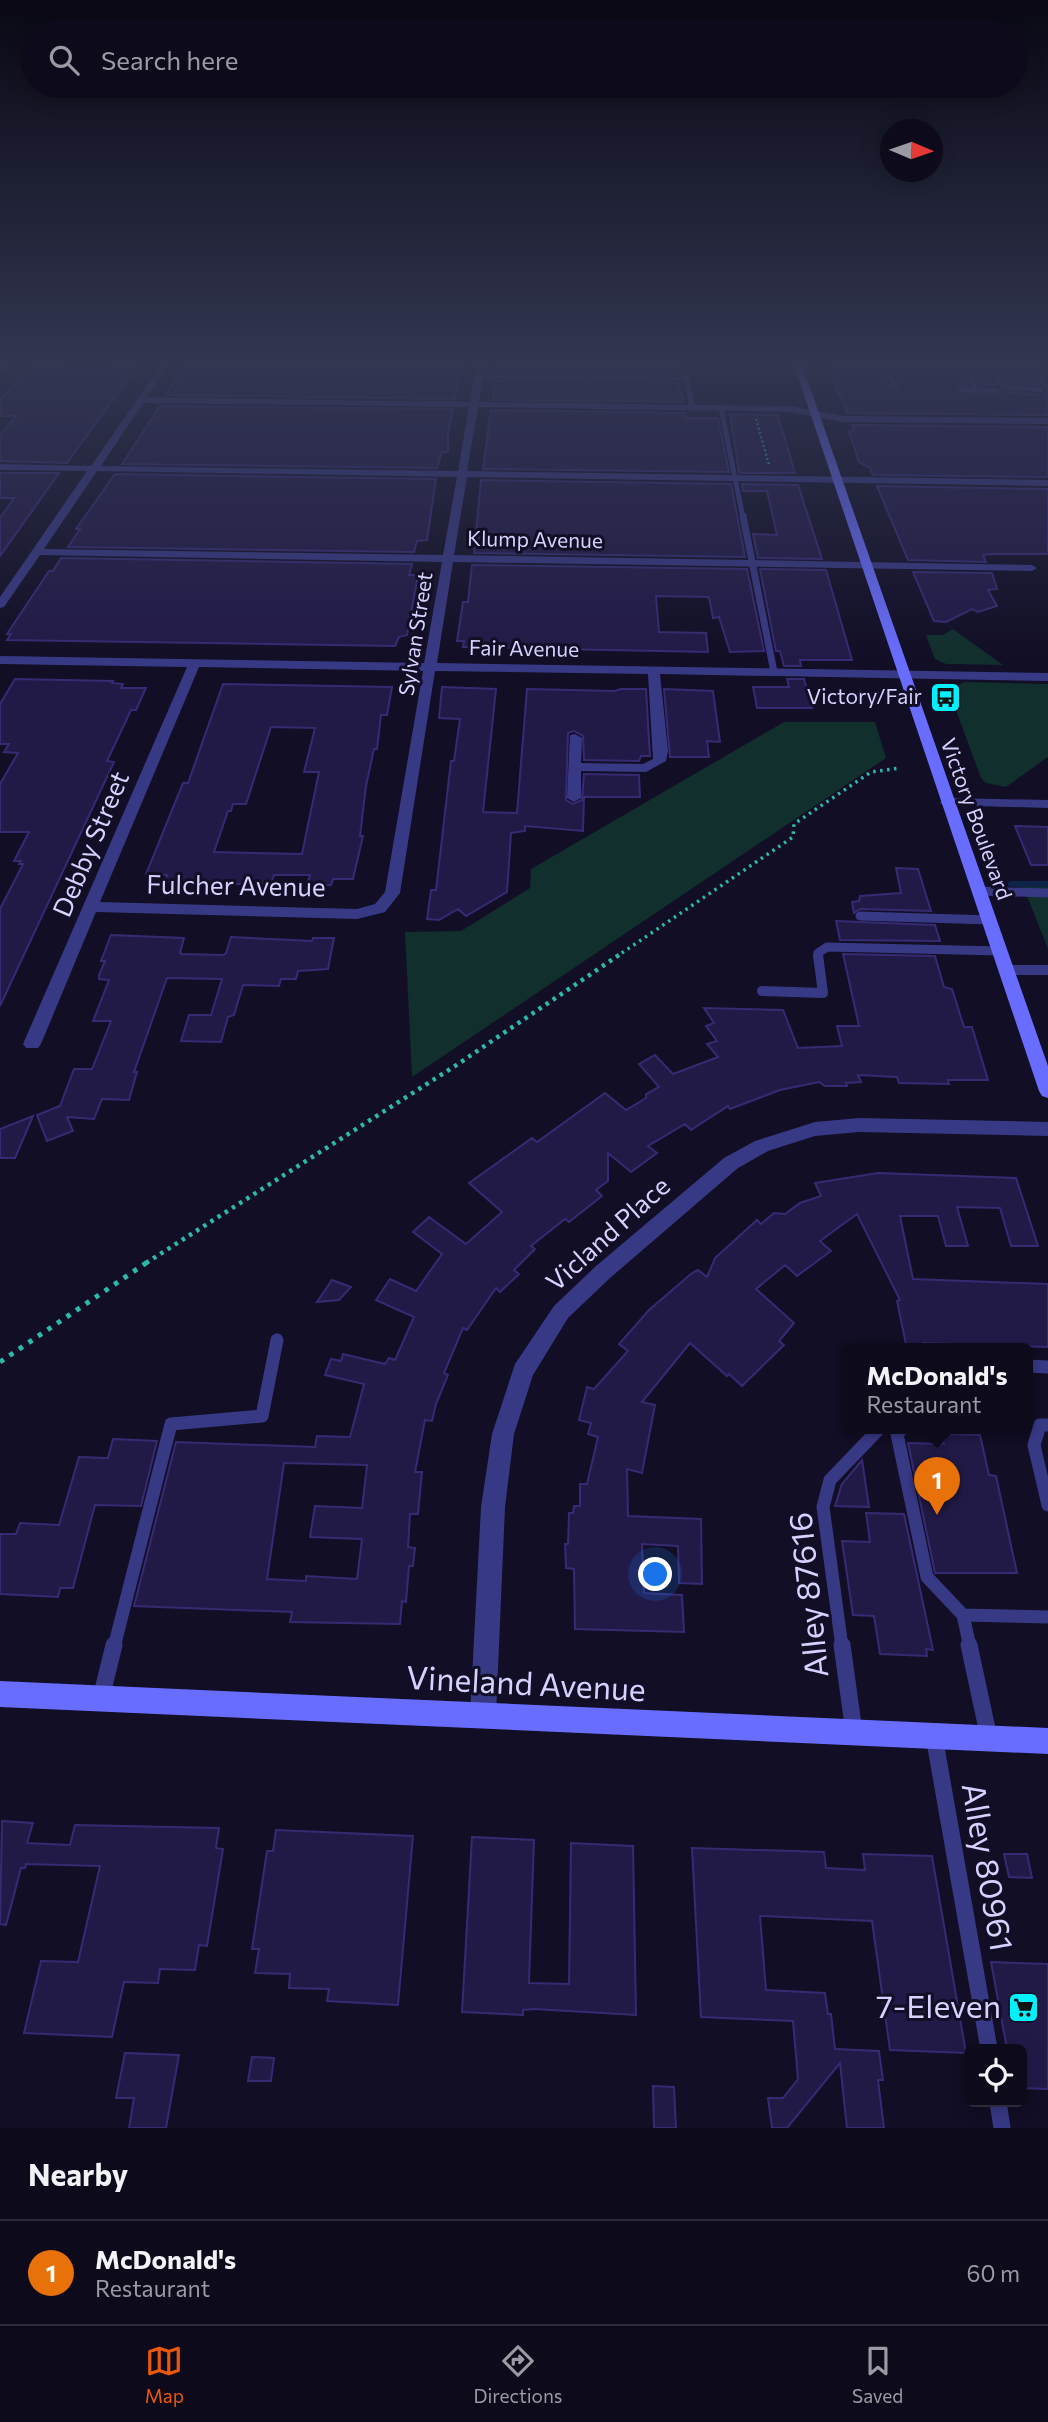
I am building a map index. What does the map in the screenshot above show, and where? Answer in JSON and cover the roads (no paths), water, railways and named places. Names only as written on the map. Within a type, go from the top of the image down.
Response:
[{"type":"main road","name":"Victory Boulevard","points":[[830,461],[902,675],[1048,1091]]},
{"type":"main road","name":"Vineland Avenue","points":[[0,1693],[1048,1741]]},
{"type":"street","points":[[0,605],[99,461]]},
{"type":"street","name":"Sylvan Street","points":[[380,908],[392,893],[463,461]]},
{"type":"street","points":[[0,467],[1048,483]]},
{"type":"street","name":"Klump Avenue","points":[[37,552],[1032,568]]},
{"type":"street","name":"Fair Avenue","points":[[0,660],[1048,677]]},
{"type":"street","name":"Debby Street","points":[[32,1044],[195,663]]},
{"type":"street","points":[[575,767],[646,768],[659,761],[661,751],[654,671]]},
{"type":"street","points":[[574,798],[575,738]]},
{"type":"street","points":[[947,802],[1048,803]]},
{"type":"street","name":"Fulcher Avenue","points":[[91,907],[357,914],[380,908]]},
{"type":"street","name":"Vicland Place","points":[[482,1715],[494,1507],[503,1434],[523,1371],[561,1312],[603,1272],[731,1163],[762,1146],[815,1129],[859,1125],[1048,1129]]},
{"type":"lane","points":[[732,461],[774,673]]},
{"type":"lane","points":[[979,891],[1048,893]]},
{"type":"lane","points":[[860,916],[990,920]]},
{"type":"lane","points":[[762,991],[822,993],[818,953],[827,947],[1000,951]]},
{"type":"lane","points":[[1007,970],[1048,971]]},
{"type":"lane","points":[[101,1698],[171,1424],[262,1416],[277,1340]]},
{"type":"lane","points":[[1039,1424],[1034,1445],[1048,1505]]},
{"type":"lane","name":"Alley 87616","points":[[854,1732],[823,1507],[830,1480],[874,1434]]},
{"type":"lane","points":[[897,1434],[927,1577],[963,1615],[989,1738]]},
{"type":"lane","points":[[963,1615],[1048,1617]]},
{"type":"lane","name":"Alley 80961","points":[[934,1736],[988,2044]]},
{"type":"lane","points":[[999,2107],[1002,2128]]},
{"type":"waterway","points":[[1011,884],[1048,884]]},
{"type":"place","name":"Victory/Fair","points":[[945,697]]},
{"type":"place","name":"McDonald's","points":[[937,1515]]},
{"type":"place","name":"7-Eleven","points":[[1024,2007]]}]
